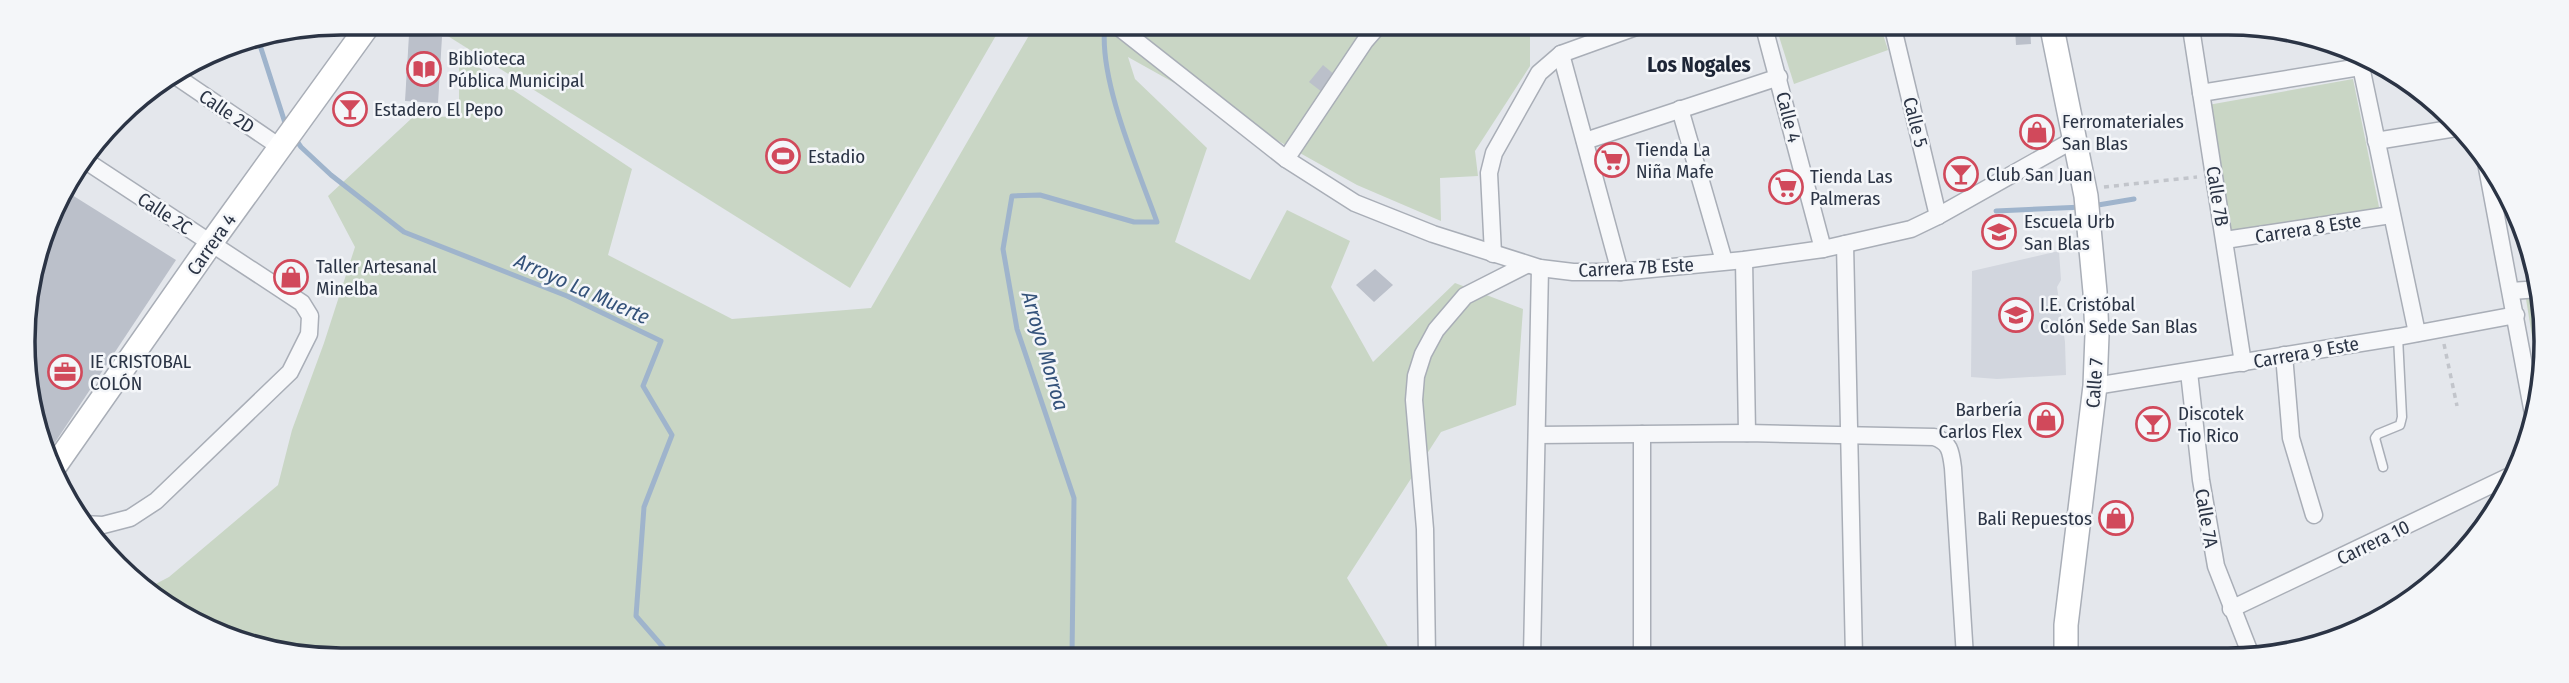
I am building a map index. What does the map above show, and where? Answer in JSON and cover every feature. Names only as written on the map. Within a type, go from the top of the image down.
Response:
[{"type":"street","name":"Carrera 4","points":[[59,461],[360,35]]},
{"type":"street","name":"Carrera 7B Este","points":[[1128,35],[1286,159],[1355,203],[1433,234],[1533,267],[1573,272],[1620,272],[1744,260],[1823,249],[1911,229],[2076,139]]},
{"type":"street","points":[[1286,159],[1370,35]]},
{"type":"street","points":[[1493,254],[1489,173],[1494,153],[1539,73],[1561,54],[1614,35]]},
{"type":"street","name":"Calle 4","points":[[1766,35],[1823,249]]},
{"type":"street","name":"Calle 5","points":[[1895,35],[1938,216]]},
{"type":"street","name":"Calle 7","points":[[2054,35],[2086,200],[2095,292],[2095,386],[2066,625],[2066,648]]},
{"type":"street","name":"Calle 7B","points":[[2192,35],[2244,363]]},
{"type":"street","points":[[1561,54],[1620,272]]},
{"type":"street","points":[[2200,93],[2355,63]]},
{"type":"street","points":[[2360,65],[2417,333]]},
{"type":"street","points":[[1585,141],[1779,77]]},
{"type":"street","name":"Calle 2D","points":[[182,80],[284,141]]},
{"type":"street","points":[[1680,109],[1724,261]]},
{"type":"street","points":[[2376,141],[2448,129]]},
{"type":"street","name":"Calle 2C","points":[[91,165],[302,303],[310,316],[309,334],[290,372],[156,501],[130,518],[96,525]]},
{"type":"street","points":[[2490,184],[2529,394]]},
{"type":"street","name":"Carrera 8 Este","points":[[2225,240],[2391,215]]},
{"type":"street","points":[[1845,244],[1854,648]]},
{"type":"street","points":[[1744,260],[1747,433]]},
{"type":"street","points":[[1427,648],[1425,529],[1414,400],[1416,376],[1423,354],[1436,330],[1465,296],[1478,287],[1533,267],[1537,435],[1532,648]]},
{"type":"street","points":[[2511,291],[2529,290]]},
{"type":"street","name":"Carrera 9 Este","points":[[2095,386],[2398,337],[2516,314]]},
{"type":"street","points":[[2284,355],[2291,438],[2314,515]]},
{"type":"street","points":[[2523,361],[2533,360]]},
{"type":"street","name":"Calle 7A","points":[[2189,372],[2200,480],[2216,566],[2248,647]]},
{"type":"street","points":[[1537,435],[1747,433],[1934,437],[1949,445],[1953,468],[1964,648]]},
{"type":"street","points":[[1642,434],[1642,648]]},
{"type":"street","name":"Carrera 10","points":[[2231,609],[2500,481]]},
{"type":"lane","points":[[2383,467],[2375,438],[2378,434],[2400,425],[2402,417],[2398,337]]},
{"type":"path","points":[[2086,200],[2215,175]]},
{"type":"path","points":[[2441,328],[2457,406]]},
{"type":"shaded area","name":"I.E. Cristóbal Colón Sede San Blas","points":[[2059,251],[2061,280],[2057,287],[2065,342],[2066,375],[1997,379],[1971,377],[1972,271]]},
{"type":"green space","name":"Estadio","points":[[446,35],[996,35],[850,288]]},
{"type":"green space","points":[[1029,35],[1530,35],[1530,66],[1475,151],[1478,176],[1440,178],[1441,221],[1357,185],[1128,57],[1135,79],[1207,148],[1175,242],[1250,280],[1287,210],[1350,241],[1331,287],[1373,362],[1455,283],[1523,309],[1516,405],[1441,432],[1347,578],[1389,648],[321,647],[262,638],[224,625],[188,607],[155,585],[169,577],[278,485],[292,430],[355,247],[328,196],[412,118],[459,116],[459,54],[632,169],[608,255],[732,319],[871,308]]},
{"type":"green space","points":[[1779,35],[1883,35],[1888,50],[1794,84]]},
{"type":"green space","points":[[2353,79],[2380,212],[2228,236],[2208,105]]},
{"type":"green space","points":[[2526,299],[2531,299],[2534,347]]},
{"type":"building","name":"Biblioteca Pública Municipal","points":[[409,35],[442,37],[438,103],[405,101]]},
{"type":"building","points":[[2015,35],[2030,35],[2031,44],[2016,45]]},
{"type":"building","points":[[1323,65],[1335,75],[1322,92],[1309,82]]},
{"type":"building","name":"IE CRISTOBAL COLÓN","points":[[72,195],[176,260],[53,445],[45,421],[38,382],[36,321],[45,262],[58,224]]},
{"type":"building","points":[[1375,269],[1393,285],[1374,302],[1356,285]]},
{"type":"waterway","name":"Arroyo Morroa","points":[[1072,648],[1074,498],[1017,329],[1003,249],[1012,196],[1040,195],[1134,222],[1157,222],[1113,97],[1104,47],[1105,35]]},
{"type":"waterway","name":"Arroyo La Muerte","points":[[260,46],[286,126]]},
{"type":"waterway","name":"Arroyo La Muerte","points":[[294,137],[331,175],[404,232],[567,296],[661,341],[643,386],[672,435],[644,507],[636,616],[664,648]]},
{"type":"waterway","points":[[2092,206],[2134,199]]},
{"type":"waterway","points":[[1996,211],[2083,207]]},
{"type":"place","name":"Biblioteca Pública Municipal","points":[[424,69]]},
{"type":"place","name":"Estadero El Pepo","points":[[350,109]]},
{"type":"place","name":"Ferromateriales San Blas","points":[[2037,132]]},
{"type":"place","name":"Estadio","points":[[783,156]]},
{"type":"place","name":"Tienda La Niña Mafe","points":[[1612,160]]},
{"type":"place","name":"Club San Juan","points":[[1961,174]]},
{"type":"place","name":"Tienda Las Palmeras","points":[[1786,187]]},
{"type":"place","name":"Escuela Urb San Blas","points":[[1999,232]]},
{"type":"place","name":"Taller Artesanal Minelba","points":[[291,277]]},
{"type":"place","name":"I.E. Cristóbal Colón Sede San Blas","points":[[2016,315]]},
{"type":"place","name":"IE CRISTOBAL COLÓN","points":[[65,372]]},
{"type":"place","name":"Barbería Carlos Flex","points":[[2046,420]]},
{"type":"place","name":"Discotek Tio Rico","points":[[2153,424]]},
{"type":"place","name":"Bali Repuestos","points":[[2116,518]]},
{"type":"district","name":"Los Nogales","points":[[1699,65]]}]
